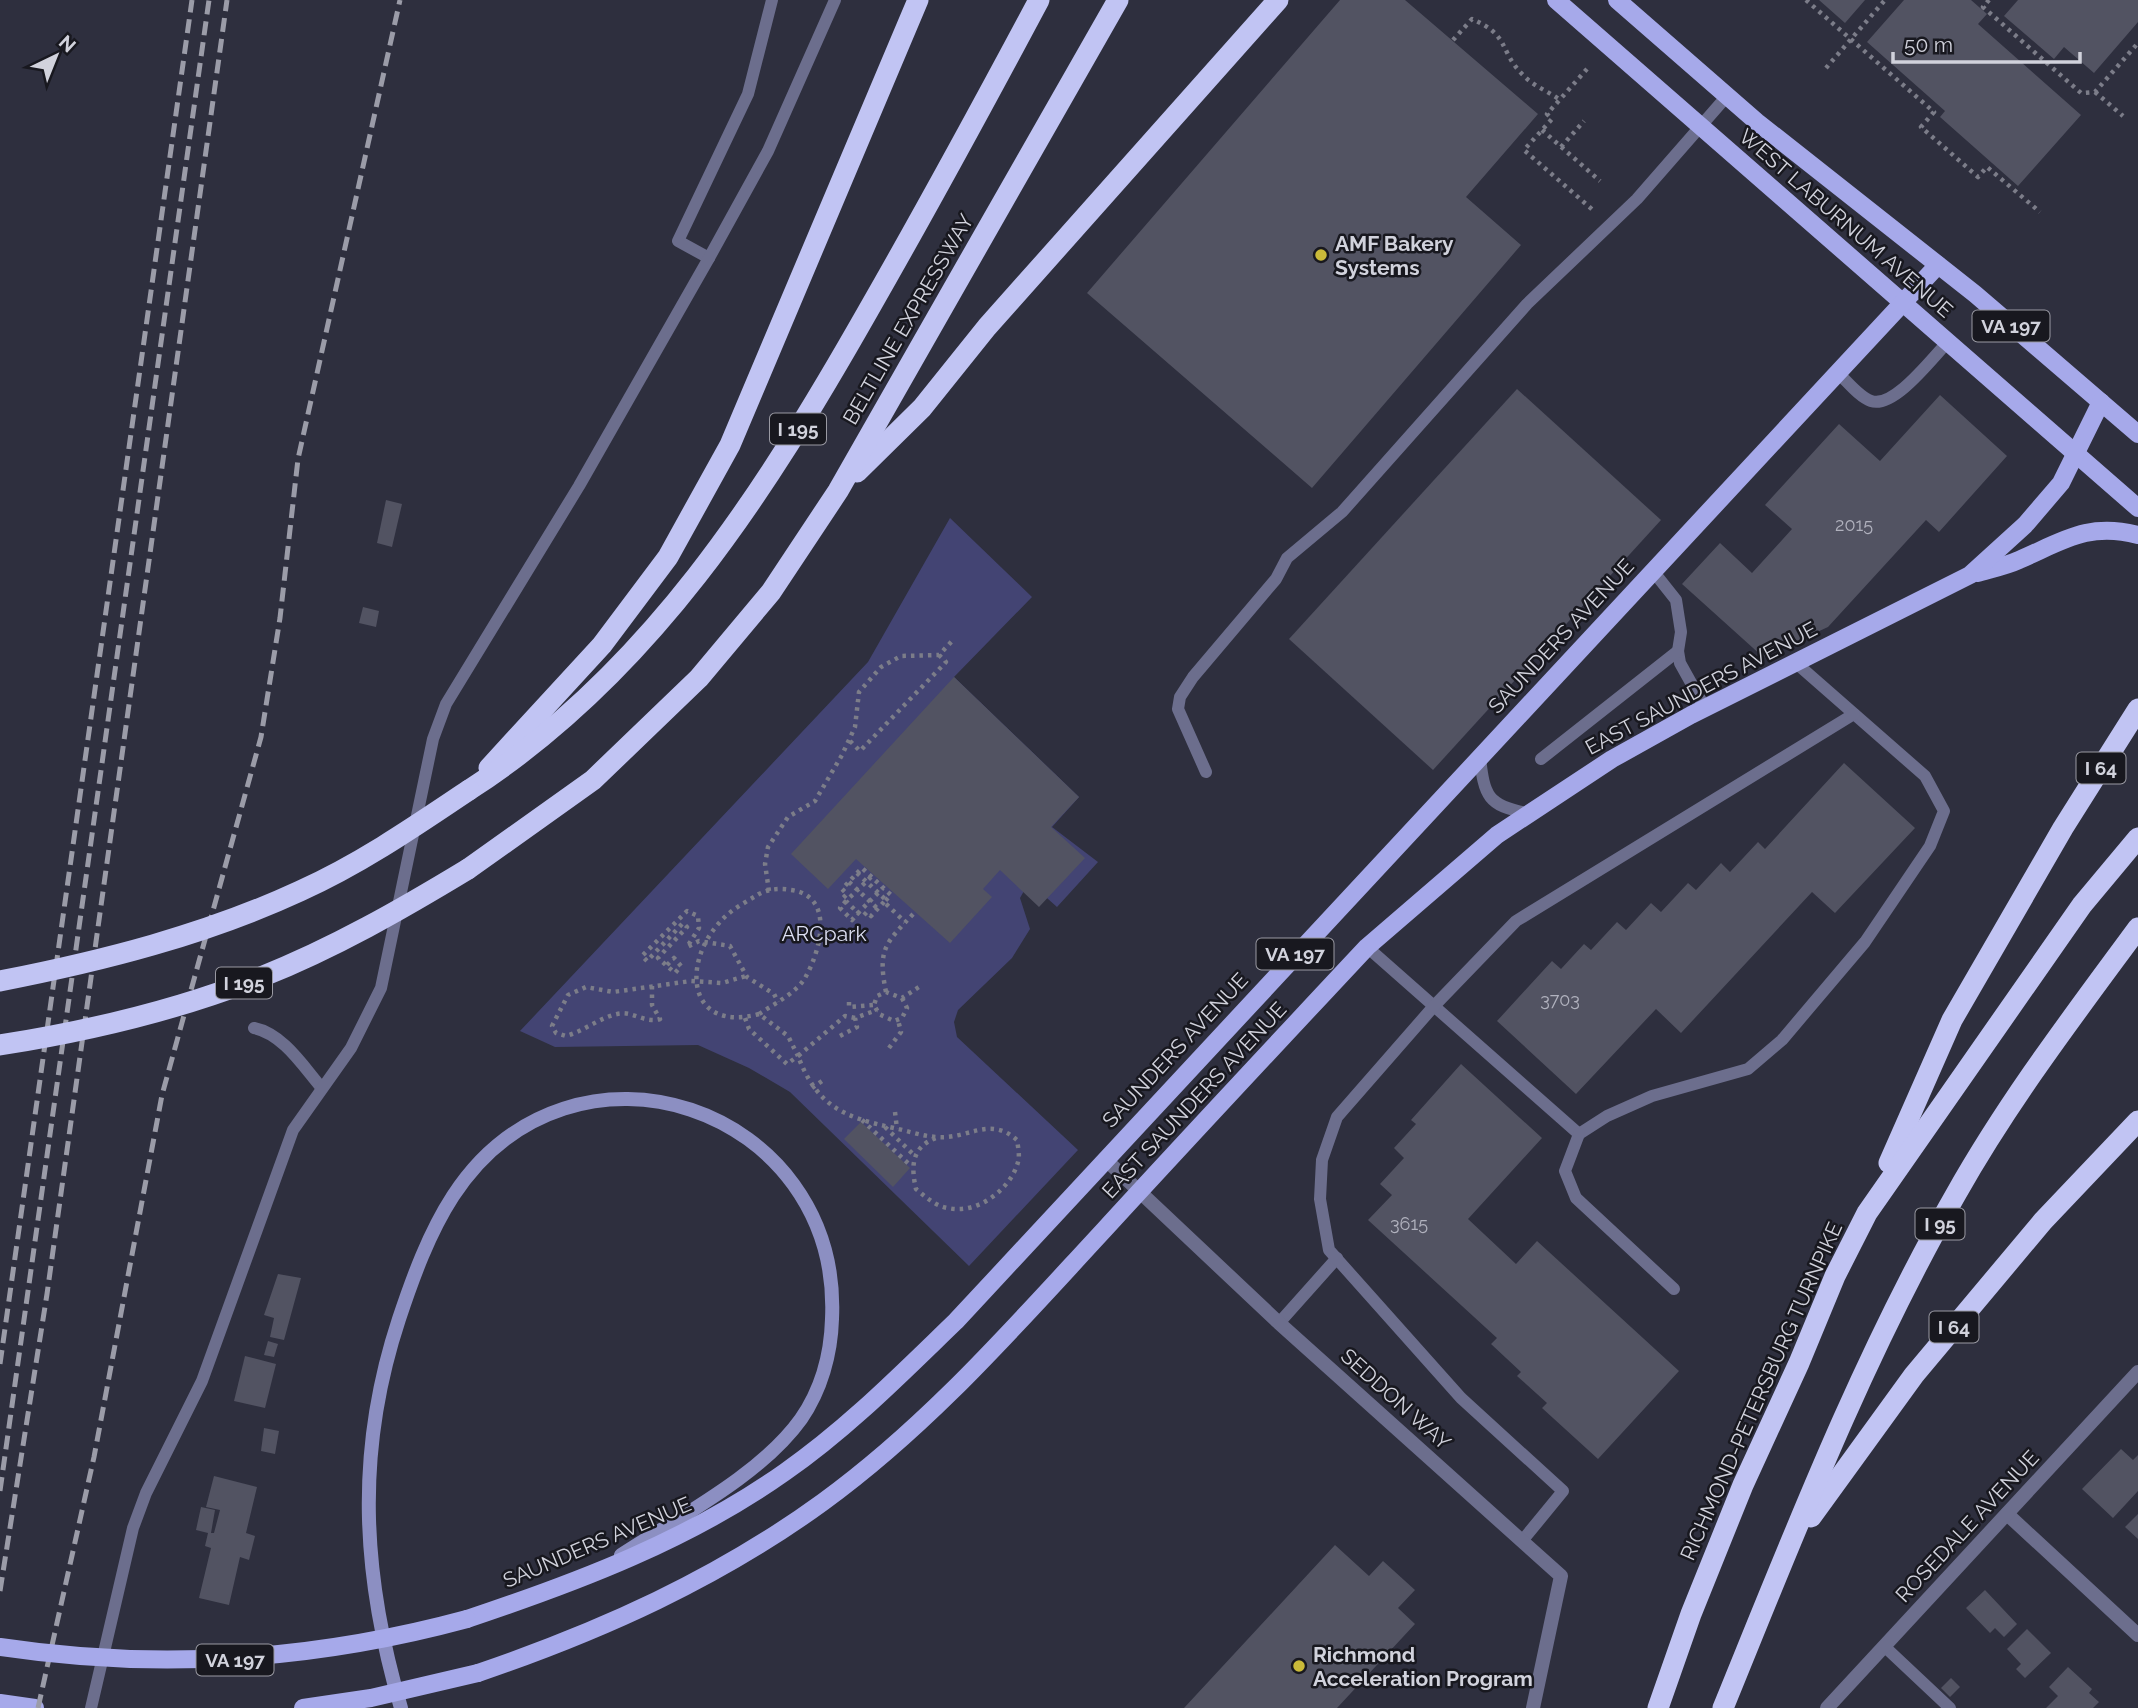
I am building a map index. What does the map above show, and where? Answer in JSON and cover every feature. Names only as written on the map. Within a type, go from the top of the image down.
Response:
[{"type":"highway","points":[[469,790],[602,645],[668,557],[730,445],[918,0]]},
{"type":"highway","name":"BELTLINE EXPRESSWAY","points":[[0,981],[102,961],[182,936],[300,891],[383,848],[515,760],[583,703],[675,606],[751,506],[841,359],[935,195],[1039,0]]},
{"type":"highway","name":"BELTLINE EXPRESSWAY","points":[[0,1045],[72,1034],[261,977],[387,918],[468,869],[593,780],[699,678],[771,592],[838,491],[1118,0]]},
{"type":"highway","points":[[838,491],[922,408],[987,327],[1278,0]]},
{"type":"highway","name":"I 64","points":[[1867,1213],[1952,1020],[2063,828],[2138,709]]},
{"type":"highway","name":"RICHMOND-PETERSBURG TURNPIKE","points":[[1658,1708],[1691,1614],[1743,1485],[1799,1363],[1835,1276],[1867,1213],[2082,905],[2138,838]]},
{"type":"highway","name":"I 95","points":[[1789,1547],[1869,1358],[1956,1193],[2032,1072],[2138,928]]},
{"type":"highway","name":"I 64","points":[[1723,1708],[1789,1547],[1914,1374],[2043,1221],[2138,1121]]},
{"type":"main road","name":"WEST LABURNUM AVENUE","points":[[1556,0],[2138,508]]},
{"type":"main road","name":"WEST LABURNUM AVENUE","points":[[1617,0],[1727,96],[1938,265],[2138,434]]},
{"type":"main road","name":"SAUNDERS AVENUE","points":[[0,1647],[104,1660],[233,1660],[313,1652],[406,1635],[467,1619],[596,1572],[704,1522],[753,1493],[821,1445],[863,1410],[956,1321],[1938,265]]},
{"type":"main road","name":"EAST SAUNDERS AVENUE","points":[[303,1708],[371,1698],[478,1673],[560,1645],[666,1599],[746,1553],[821,1503],[894,1447],[935,1408],[1367,947],[1441,881],[1527,813],[1612,758],[1705,708],[1970,575],[2009,540],[2052,494],[2066,475],[2101,402]]},
{"type":"main road","name":"VA 197","points":[[1970,575],[2016,562],[2076,534],[2109,530],[2138,535]]},
{"type":"main road","points":[[401,1708],[373,1589],[368,1503],[372,1450],[385,1366],[415,1274],[453,1195],[493,1151],[518,1132],[546,1116],[598,1100],[656,1099],[692,1109],[726,1124],[760,1150],[789,1178],[811,1212],[826,1247],[832,1279],[832,1336],[817,1393],[779,1446],[745,1474],[596,1572]]},
{"type":"main road","points":[[0,1703],[35,1708]]},
{"type":"street","name":"SEDDON WAY","points":[[1105,1160],[1279,1323],[1561,1576],[1533,1708]]},
{"type":"street","name":"ROSEDALE AVENUE","points":[[1827,1708],[2138,1372]]},
{"type":"street","points":[[2007,1514],[2138,1635]]},
{"type":"lane","points":[[709,258],[678,242],[748,94],[772,0]]},
{"type":"lane","points":[[91,1708],[133,1528],[146,1493],[202,1381],[293,1130],[360,1034],[382,988],[433,739],[446,704],[541,551],[709,258],[768,151],[835,0]]},
{"type":"lane","points":[[1206,772],[1178,709],[1180,696],[1193,677],[1276,579],[1287,558],[1342,512],[1527,304],[1637,199],[1727,96]]},
{"type":"lane","points":[[1838,372],[1870,401],[1883,402],[1898,394],[1947,342]]},
{"type":"lane","points":[[1653,571],[1676,600],[1681,632],[1678,652],[1680,663],[1705,708]]},
{"type":"lane","points":[[1541,759],[1678,652]]},
{"type":"lane","points":[[1674,1289],[1576,1198],[1565,1171],[1579,1134],[1607,1116],[1652,1096],[1748,1069],[1782,1041],[1866,942],[1930,846],[1944,811],[1925,776],[1796,663]]},
{"type":"lane","points":[[1522,1541],[1563,1491],[1461,1398],[1329,1250],[1320,1199],[1322,1160],[1337,1117],[1434,1006],[1516,921],[1854,714]]},
{"type":"lane","points":[[1480,757],[1482,781],[1490,799],[1507,809],[1527,813]]},
{"type":"lane","points":[[1367,947],[1579,1134]]},
{"type":"lane","points":[[254,1028],[263,1030],[288,1048],[321,1087]]},
{"type":"lane","points":[[1279,1323],[1337,1258]]},
{"type":"lane","points":[[1884,1646],[1950,1708]]},
{"type":"path","points":[[1806,0],[1934,112],[1921,127],[1978,177],[1987,167],[2039,212]]},
{"type":"path","points":[[1826,68],[1885,0]]},
{"type":"path","points":[[1989,0],[1983,7],[2081,93],[2095,92],[2138,43]]},
{"type":"path","points":[[1452,40],[1472,19],[1485,25],[1501,37],[1522,75],[1560,100]]},
{"type":"path","points":[[1587,69],[1547,114],[1552,119],[1524,150],[1594,211]]},
{"type":"path","points":[[2095,92],[2123,116]]},
{"type":"path","points":[[1561,147],[1584,121]]},
{"type":"path","points":[[1542,130],[1600,181]]},
{"type":"path","points":[[769,891],[765,864],[768,847],[776,831],[788,817],[815,801],[850,741],[859,692],[881,667],[901,656],[939,655],[953,640]]},
{"type":"path","points":[[850,741],[860,751],[946,662],[939,655]]},
{"type":"path","points":[[862,868],[871,877],[891,895],[871,916],[867,912],[863,916],[842,898],[847,894],[842,889],[862,868]]},
{"type":"path","points":[[857,873],[905,922]]},
{"type":"path","points":[[871,877],[840,908],[852,920],[883,888]]},
{"type":"path","points":[[849,882],[878,909]]},
{"type":"path","points":[[769,891],[802,891],[814,902],[822,924],[819,947],[804,980],[778,1002],[759,1014],[745,1018],[716,1016],[700,1000],[696,982],[705,943],[720,921],[740,905],[769,891]]},
{"type":"path","points":[[667,965],[659,958],[687,927],[683,923],[647,961],[642,956],[687,911],[698,916],[699,928],[687,947],[699,942],[730,946],[746,976],[774,994],[778,1002]]},
{"type":"path","points":[[886,992],[881,957],[890,938],[915,912]]},
{"type":"path","points":[[652,986],[652,1005],[660,1019],[652,1021],[628,1013],[617,1013],[566,1036],[556,1033],[552,1026],[559,1009],[575,990],[586,987],[612,992],[652,986],[696,982],[722,983],[746,976]]},
{"type":"path","points":[[902,998],[919,987]]},
{"type":"path","points":[[886,992],[902,998],[907,1008],[898,1020],[879,1014],[876,1007],[877,996],[886,992]]},
{"type":"path","points":[[849,1002],[849,1007],[876,1007]]},
{"type":"path","points":[[745,1018],[749,1029],[786,1064],[845,1016],[855,1018],[876,1007]]},
{"type":"path","points":[[759,1014],[788,1036],[812,1088],[837,1111],[861,1120],[936,1138]]},
{"type":"path","points":[[840,1036],[858,1027],[855,1018]]},
{"type":"path","points":[[889,1048],[901,1032],[898,1020]]},
{"type":"path","points":[[812,1088],[825,1079]]},
{"type":"path","points":[[895,1112],[897,1129]]},
{"type":"path","points":[[861,1120],[911,1166]]},
{"type":"path","points":[[884,1126],[915,1156]]},
{"type":"path","points":[[982,1129],[1005,1130],[1017,1140],[1020,1159],[1011,1180],[978,1207],[952,1209],[939,1206],[916,1189],[911,1166],[926,1141],[936,1138],[982,1129]]},
{"type":"green space","name":"ARCpark","points":[[950,518],[1032,597],[954,677],[1079,797],[1052,827],[1098,862],[1057,907],[1029,882],[1020,898],[1030,929],[1012,958],[958,1010],[954,1022],[957,1037],[1078,1150],[969,1266],[790,1092],[749,1068],[698,1045],[555,1047],[520,1031],[868,662]]},
{"type":"building","points":[[1340,0],[1405,0],[1538,114],[1466,197],[1521,245],[1312,488],[1087,293]]},
{"type":"building","points":[[1819,0],[1865,0],[1845,23]]},
{"type":"building","points":[[1904,0],[1971,0],[1987,14],[1978,24],[2081,115],[2018,186],[1940,117],[1945,111],[1867,42]]},
{"type":"building","points":[[2018,0],[2138,0],[2138,22],[2094,73],[2064,47],[2054,59],[2004,16]]},
{"type":"building","points":[[1517,389],[1661,520],[1433,770],[1289,639]]},
{"type":"building","points":[[1940,395],[2007,456],[1939,532],[1926,520],[1828,627],[1763,657],[1682,584],[1720,543],[1752,573],[1792,529],[1765,505],[1839,424],[1880,461]]},
{"type":"building","points":[[386,500],[402,504],[392,547],[377,543]]},
{"type":"building","points":[[363,607],[379,611],[376,627],[359,623]]},
{"type":"building","points":[[954,677],[1079,797],[1051,827],[1085,858],[1039,907],[1000,870],[983,889],[992,897],[950,943],[856,859],[828,889],[791,854]]},
{"type":"building","points":[[1844,763],[1915,828],[1835,913],[1812,892],[1681,1033],[1656,1009],[1576,1094],[1497,1021],[1552,961],[1561,969],[1584,944],[1591,950],[1617,922],[1626,930],[1651,903],[1661,912],[1688,883],[1696,890],[1721,863],[1730,872],[1758,842],[1765,849]]},
{"type":"building","points":[[1461,1064],[1542,1138],[1468,1219],[1516,1264],[1537,1241],[1679,1371],[1598,1459],[1542,1408],[1547,1403],[1517,1376],[1521,1372],[1491,1344],[1497,1338],[1368,1220],[1392,1195],[1380,1184],[1404,1158],[1394,1148],[1416,1124],[1411,1120]]},
{"type":"building","points":[[861,1122],[910,1168],[893,1187],[844,1139]]},
{"type":"building","points":[[278,1274],[301,1278],[284,1340],[270,1337],[274,1318],[264,1315]]},
{"type":"building","points":[[268,1341],[278,1344],[274,1357],[264,1355]]},
{"type":"building","points":[[245,1356],[276,1364],[265,1408],[234,1401]]},
{"type":"building","points":[[264,1428],[279,1431],[275,1454],[261,1451]]},
{"type":"building","points":[[2121,1449],[2133,1460],[2138,1455],[2138,1491],[2113,1518],[2082,1489]]},
{"type":"building","points":[[214,1476],[257,1487],[246,1533],[255,1536],[249,1560],[240,1557],[229,1605],[199,1598],[211,1548],[205,1546],[208,1533],[196,1530],[201,1507],[215,1510],[211,1533],[214,1533],[220,1510],[206,1507]]},
{"type":"building","points":[[2138,1514],[2138,1539],[2125,1527]]},
{"type":"building","name":"Richmond Acceleration Program","points":[[1335,1545],[1369,1576],[1383,1561],[1415,1590],[1398,1608],[1415,1624],[1337,1708],[1184,1708]]},
{"type":"building","points":[[1985,1590],[2017,1624],[2004,1637],[1995,1628],[1990,1633],[1966,1608]]},
{"type":"building","points":[[2027,1629],[2051,1653],[2025,1678],[2016,1669],[2021,1664],[2007,1649]]},
{"type":"building","points":[[2068,1667],[2092,1689],[2089,1693],[2099,1702],[2093,1708],[2046,1708],[2058,1696],[2049,1687]]},
{"type":"building","points":[[1951,1678],[1960,1687],[1950,1697],[1941,1688]]},
{"type":"railway","points":[[0,1364],[192,0]]},
{"type":"railway","points":[[0,1491],[209,0]]},
{"type":"railway","points":[[0,1591],[47,1294],[227,0]]},
{"type":"railway","points":[[38,1708],[94,1457],[162,1095],[261,737],[280,618],[298,459],[400,0]]},
{"type":"place","name":"AMF Bakery Systems","points":[[1321,255]]},
{"type":"place","name":"Richmond Acceleration Program","points":[[1299,1666]]}]
